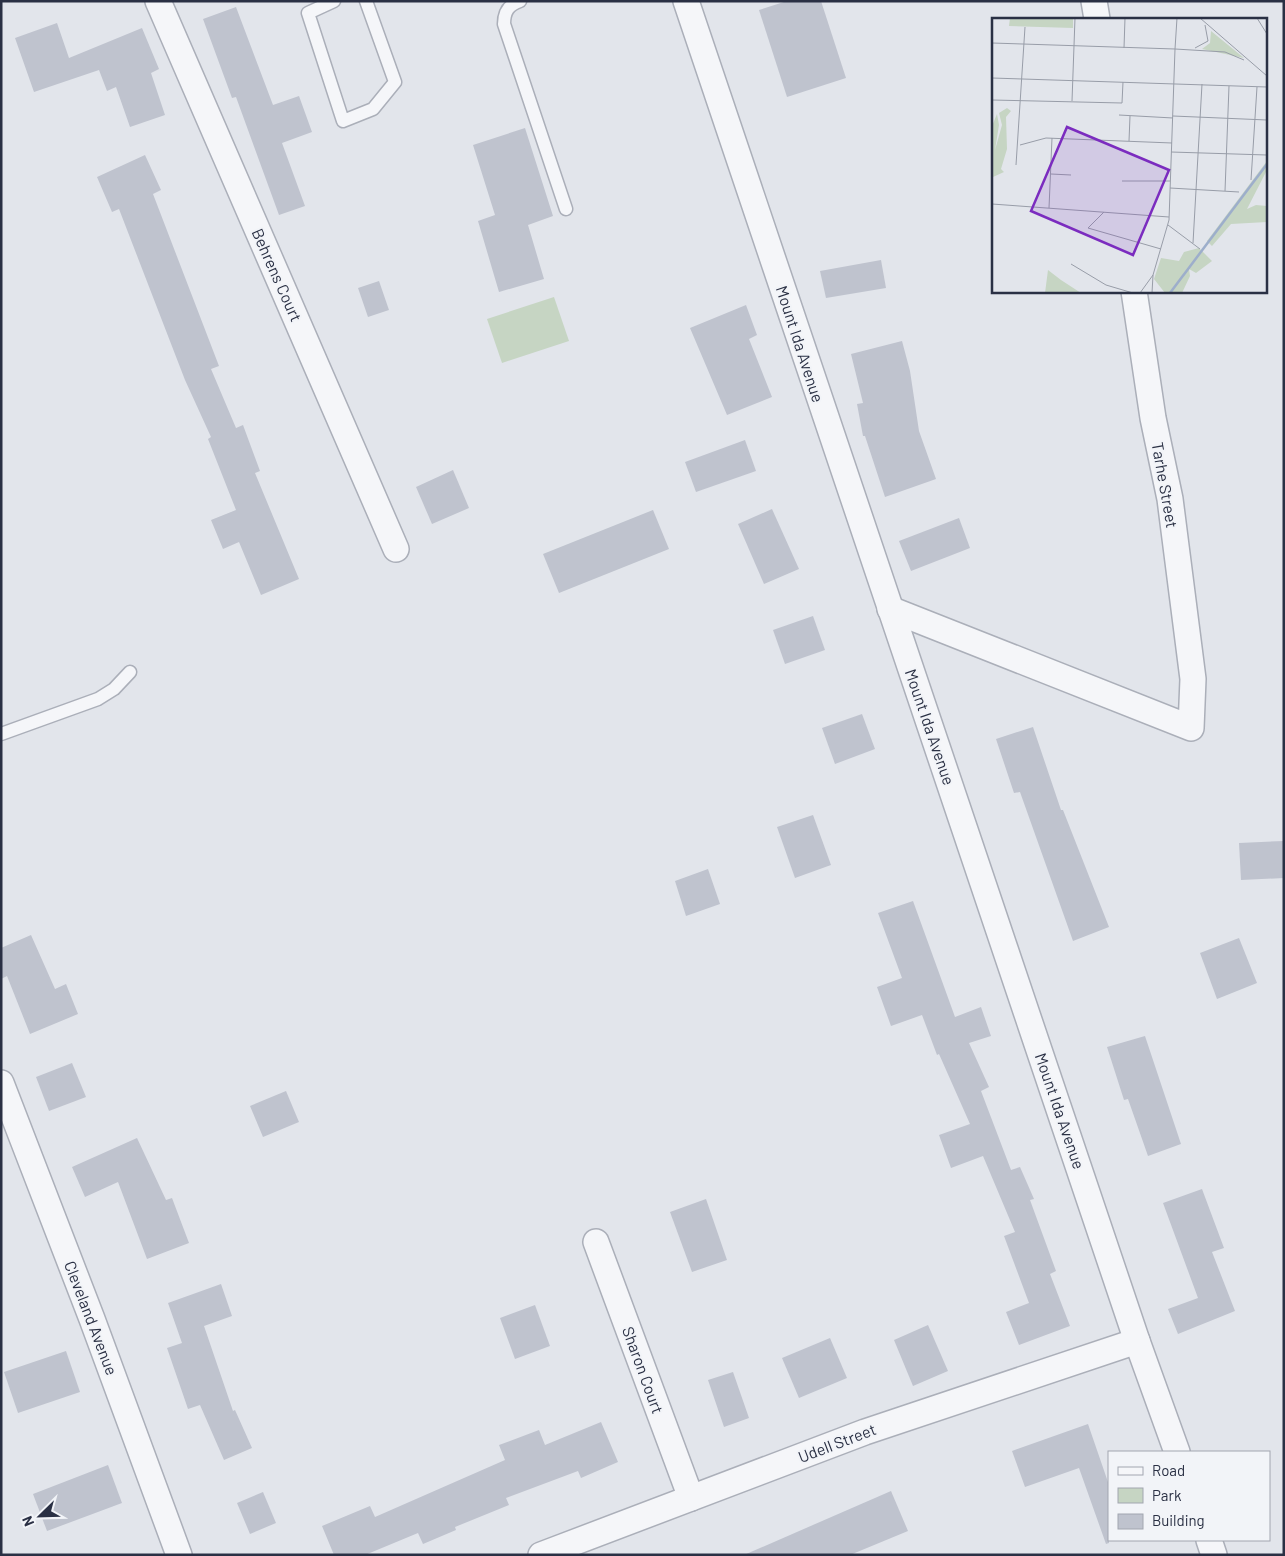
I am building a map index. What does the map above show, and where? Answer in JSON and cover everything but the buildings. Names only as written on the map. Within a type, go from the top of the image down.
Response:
[{"type":"street","name":"Behrens Court","points":[[158,1],[396,549]]},
{"type":"street","name":"Mount Ida Avenue","points":[[686,1],[1053,1087],[1136,1341],[1177,1451]]},
{"type":"street","points":[[1094,1],[1097,18]]},
{"type":"street","name":"Tarhe Street","points":[[890,609],[1190,728],[1193,679],[1170,499],[1153,418],[1134,292]]},
{"type":"street","name":"Cleveland Avenue","points":[[1,1083],[92,1319],[179,1555]]},
{"type":"street","name":"Sharon Court","points":[[596,1242],[691,1498]]},
{"type":"street","name":"Udell Street","points":[[541,1555],[865,1432],[1136,1341]]},
{"type":"street","points":[[1209,1541],[1214,1555]]},
{"type":"lane","points":[[330,2],[308,13],[343,120],[373,109],[395,82],[366,1]]},
{"type":"lane","points":[[520,1],[509,6],[504,14],[504,24],[566,209]]},
{"type":"lane","points":[[1,734],[98,699],[114,690],[130,672]]},
{"type":"green space","points":[[554,297],[569,341],[502,363],[487,319]]}]
